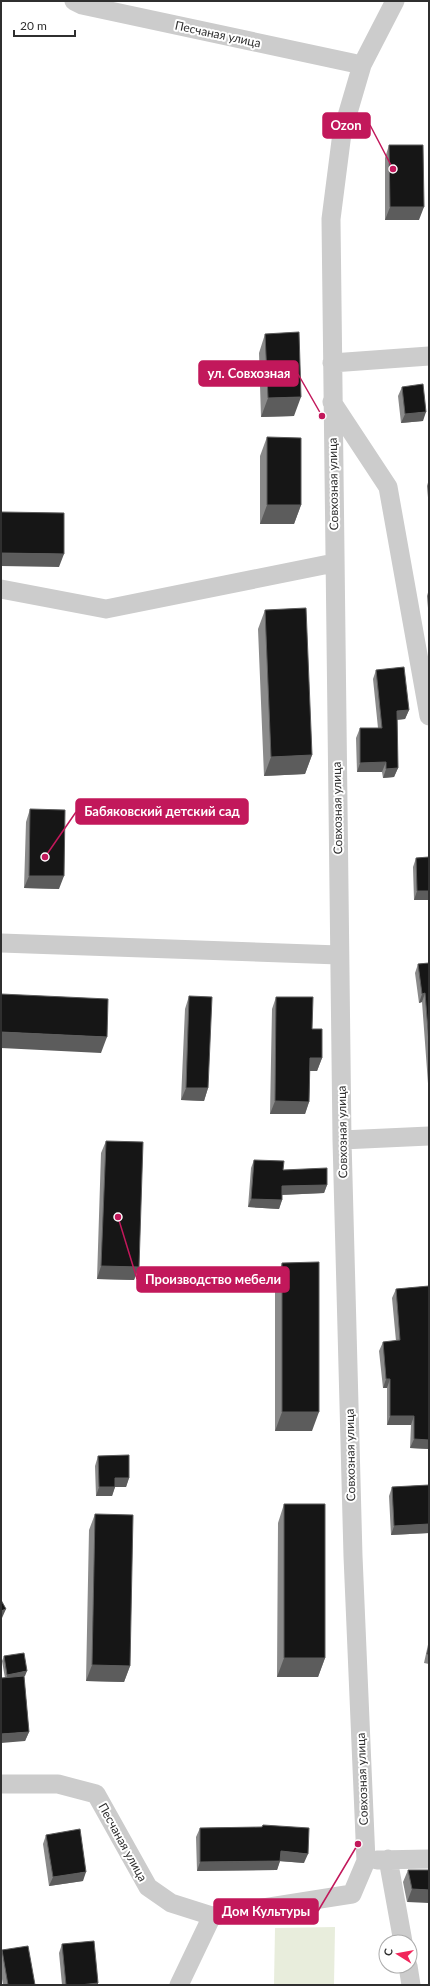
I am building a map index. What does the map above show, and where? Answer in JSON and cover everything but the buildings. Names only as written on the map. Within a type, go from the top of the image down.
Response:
[{"type":"street","name":"Песчаная улица","points":[[74,1],[82,5],[362,65]]},
{"type":"street","name":"Совхозная улица","points":[[366,1861],[353,1556],[342,1140],[331,219],[342,133],[362,65],[396,1]]},
{"type":"street","points":[[332,363],[429,356]]},
{"type":"street","name":"Совхозная улица","points":[[332,402],[388,487],[429,716]]},
{"type":"street","points":[[1,588],[106,609],[334,563]]},
{"type":"street","points":[[1,943],[339,955]]},
{"type":"street","points":[[342,1140],[429,1136]]},
{"type":"street","name":"Песчаная улица","points":[[1,1784],[58,1784],[96,1794],[148,1887],[171,1903],[212,1916]]},
{"type":"street","points":[[388,1859],[402,1934]]},
{"type":"street","points":[[179,1985],[212,1916],[352,1894],[366,1861],[388,1859],[429,1859]]},
{"type":"street","points":[[409,1974],[411,1985]]},
{"type":"green space","points":[[335,1927],[334,1985],[274,1985],[275,1928]]},
{"type":"place","name":"Ozon","points":[[393,169]]},
{"type":"place","name":"ул. Совхозная","points":[[322,416]]},
{"type":"place","name":"Бабяковский детский сад","points":[[45,857]]},
{"type":"place","name":"Производство мебели","points":[[118,1217]]},
{"type":"place","name":"Дом Культуры","points":[[358,1844]]}]
